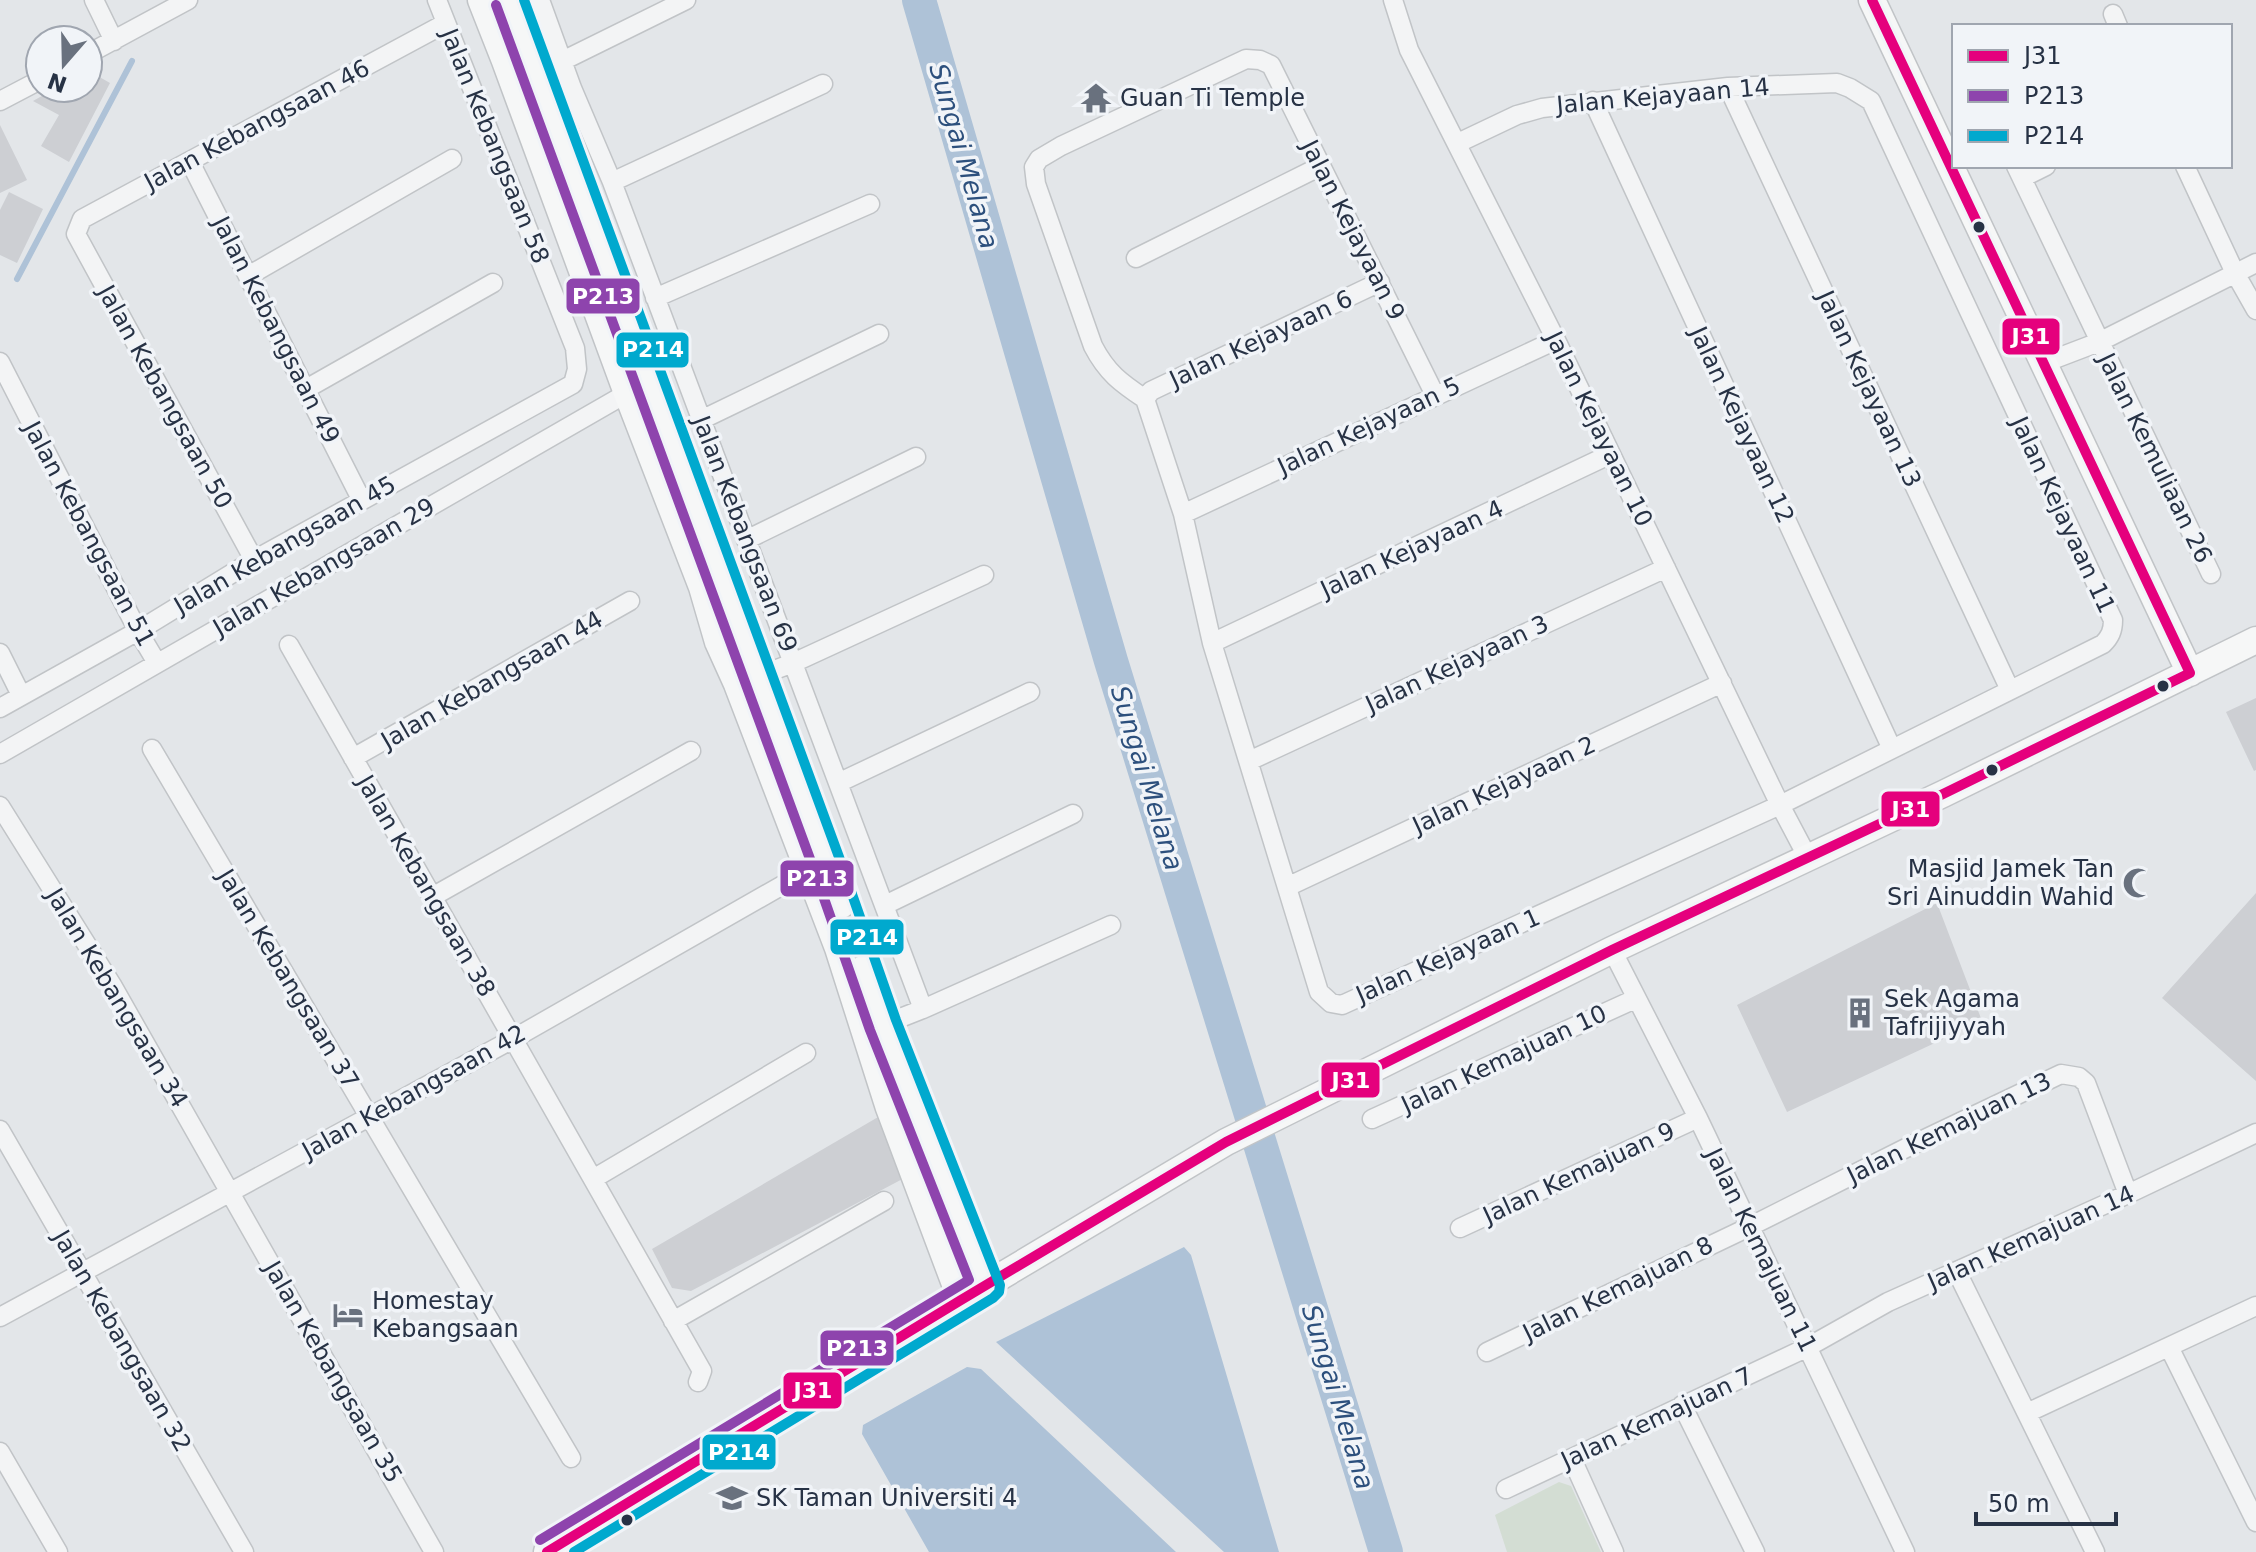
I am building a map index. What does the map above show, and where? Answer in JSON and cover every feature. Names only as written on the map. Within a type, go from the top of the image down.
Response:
[{"type":"street","points":[[94,0],[114,41]]},
{"type":"street","points":[[104,46],[188,0]]},
{"type":"street","name":"Jalan Kebangsaan 58","points":[[437,0],[575,348],[577,369],[573,384]]},
{"type":"street","points":[[481,0],[638,387],[817,865],[838,948],[986,1286]]},
{"type":"street","points":[[509,0],[638,387]]},
{"type":"street","name":"Jalan Kebangsaan 69","points":[[540,0],[612,182],[923,1009]]},
{"type":"street","points":[[536,74],[686,0]]},
{"type":"street","name":"Jalan Kejayaan 10","points":[[1393,0],[1409,50],[1556,340],[1808,858]]},
{"type":"street","points":[[1872,0],[2190,673]]},
{"type":"street","name":"Jalan Kebangsaan 46","points":[[76,234],[82,219],[446,23]]},
{"type":"street","name":"Jalan Kejayaan 9","points":[[1145,399],[1115,379],[1102,364],[1093,346],[1036,184],[1034,167],[1039,159],[1061,146],[1246,59],[1271,65],[1435,395]]},
{"type":"street","name":"Jalan Kejayaan 14","points":[[1458,143],[1517,115],[1542,108],[1728,87],[1837,83],[1871,101]]},
{"type":"street","points":[[612,182],[823,84]]},
{"type":"street","name":"Jalan Kejayaan 13","points":[[1728,87],[2010,690]]},
{"type":"street","points":[[0,101],[24,88]]},
{"type":"street","name":"Jalan Kejayaan 12","points":[[1593,101],[1892,749]]},
{"type":"street","name":"Jalan Kejayaan 11","points":[[1780,805],[2103,644],[2113,628],[2113,620],[1871,101]]},
{"type":"street","points":[[248,276],[452,159]]},
{"type":"street","name":"Jalan Kebangsaan 49","points":[[190,162],[361,499]]},
{"type":"street","points":[[1136,258],[1321,166]]},
{"type":"street","points":[[2186,168],[2235,273],[2256,310]]},
{"type":"street","name":"Jalan Kemuliaan 26","points":[[2019,172],[2211,574]]},
{"type":"street","points":[[655,298],[870,204]]},
{"type":"street","name":"Jalan Kebangsaan 50","points":[[76,234],[254,560]]},
{"type":"street","points":[[2044,363],[2099,342],[2256,263]]},
{"type":"street","name":"Jalan Kejayaan 6","points":[[1145,399],[1151,391],[1380,282]]},
{"type":"street","points":[[306,389],[493,283]]},
{"type":"street","points":[[701,420],[879,334]]},
{"type":"street","name":"Jalan Kejayaan 5","points":[[1183,514],[1556,340]]},
{"type":"street","name":"Jalan Kebangsaan 51","points":[[0,362],[157,663]]},
{"type":"street","name":"Jalan Kebangsaan 45","points":[[0,708],[138,631],[361,499],[573,384]]},
{"type":"street","name":"Jalan Kebangsaan 29","points":[[0,754],[638,387]]},
{"type":"street","points":[[1145,399],[1183,514]]},
{"type":"street","name":"Jalan Kejayaan 4","points":[[1212,643],[1611,454]]},
{"type":"street","points":[[746,540],[916,457]]},
{"type":"street","name":"Jalan Kejayaan 1","points":[[1183,514],[1212,643],[1319,992],[1331,1003],[1342,1005],[1780,805]]},
{"type":"street","name":"Jalan Kejayaan 3","points":[[1249,761],[1666,568]]},
{"type":"street","points":[[747,680],[793,663],[984,575]]},
{"type":"street","name":"Jalan Kebangsaan 44","points":[[353,758],[630,601]]},
{"type":"street","points":[[547,1552],[1226,1142],[1612,950],[2256,640]]},
{"type":"street","name":"Jalan Kebangsaan 38","points":[[289,645],[702,1371],[699,1380]]},
{"type":"street","points":[[0,653],[21,695]]},
{"type":"street","name":"Jalan Kejayaan 2","points":[[1287,887],[1722,683]]},
{"type":"street","points":[[838,783],[1030,692]]},
{"type":"street","name":"Jalan Kebangsaan 37","points":[[152,749],[571,1458]]},
{"type":"street","points":[[432,897],[691,751]]},
{"type":"street","name":"Jalan Kebangsaan 34","points":[[0,806],[112,985],[231,1193]]},
{"type":"street","points":[[885,905],[1073,814]]},
{"type":"street","name":"Jalan Kebangsaan 42","points":[[0,1317],[513,1039],[817,865]]},
{"type":"street","points":[[874,1028],[1111,925]]},
{"type":"street","name":"Jalan Kemajuan 11","points":[[1612,950],[1698,1118],[1905,1552]]},
{"type":"street","name":"Jalan Kemajuan 10","points":[[1372,1119],[1635,999]]},
{"type":"street","points":[[874,1028],[889,1108],[961,1300]]},
{"type":"street","points":[[593,1179],[806,1053]]},
{"type":"street","name":"Jalan Kemajuan 13","points":[[1749,1227],[2061,1074],[2079,1077],[2086,1083],[2128,1194]]},
{"type":"street","name":"Jalan Kemajuan 9","points":[[1460,1228],[1698,1118]]},
{"type":"street","name":"Jalan Kebangsaan 32","points":[[0,1130],[244,1552]]},
{"type":"street","name":"Jalan Kemajuan 14","points":[[1808,1347],[1888,1302],[2256,1133]]},
{"type":"street","name":"Jalan Kebangsaan 35","points":[[231,1193],[434,1552]]},
{"type":"street","points":[[673,1321],[884,1201]]},
{"type":"street","name":"Jalan Kemajuan 8","points":[[1487,1352],[1749,1227]]},
{"type":"street","points":[[1957,1272],[2095,1552]]},
{"type":"street","points":[[2027,1413],[2256,1306]]},
{"type":"street","name":"Jalan Kemajuan 7","points":[[1506,1489],[1808,1347]]},
{"type":"street","points":[[2169,1347],[2256,1522]]},
{"type":"street","points":[[1682,1405],[1755,1552]]},
{"type":"street","points":[[0,1452],[58,1552]]},
{"type":"street","points":[[1572,1459],[1614,1552]]},
{"type":"shaded area","points":[[1559,1482],[1571,1486],[1601,1552],[1507,1552],[1495,1515]]},
{"type":"water","points":[[1184,1247],[1191,1255],[1279,1552],[1224,1552],[996,1342]]},
{"type":"water","points":[[967,1367],[981,1369],[1176,1552],[929,1552],[862,1434],[863,1425]]},
{"type":"building","points":[[104,80],[110,83],[104,95]]},
{"type":"building","points":[[39,104],[99,104],[69,162],[41,146],[59,115]]},
{"type":"building","points":[[0,125],[27,180],[0,193]]},
{"type":"building","points":[[9,192],[43,209],[17,263],[0,255],[0,210]]},
{"type":"building","points":[[2256,698],[2256,770],[2254,771],[2226,712]]},
{"type":"building","points":[[2256,893],[2256,1081],[2162,998]]},
{"type":"building","name":"Sek Agama Tafrijiyyah","points":[[1937,903],[1982,1021],[1787,1112],[1737,1005]]},
{"type":"building","points":[[885,1113],[910,1175],[691,1291],[672,1288],[652,1249]]},
{"type":"waterway","name":"Sungai Melana","points":[[919,0],[1111,661],[1386,1552]]},
{"type":"waterway","points":[[17,279],[132,61]]},
{"type":"transit line","name":"P214","points":[[524,0],[896,1020],[1000,1285],[999,1292],[993,1298],[574,1552]]},
{"type":"transit line","name":"J31","points":[[1872,0],[2190,673]]},
{"type":"transit line","name":"P213","points":[[496,5],[870,1030],[969,1280],[540,1540]]},
{"type":"transit line","name":"J31","points":[[547,1552],[1226,1142],[1612,950],[2190,673]]},
{"type":"place","name":"Guan Ti Temple","points":[[1096,98]]},
{"type":"place","name":"Masjid Jamek Tan Sri Ainuddin Wahid","points":[[2138,883]]},
{"type":"place","name":"Sek Agama Tafrijiyyah","points":[[1860,1013]]},
{"type":"place","name":"Homestay Kebangsaan","points":[[348,1315]]},
{"type":"place","name":"SK Taman Universiti 4","points":[[732,1498]]}]
